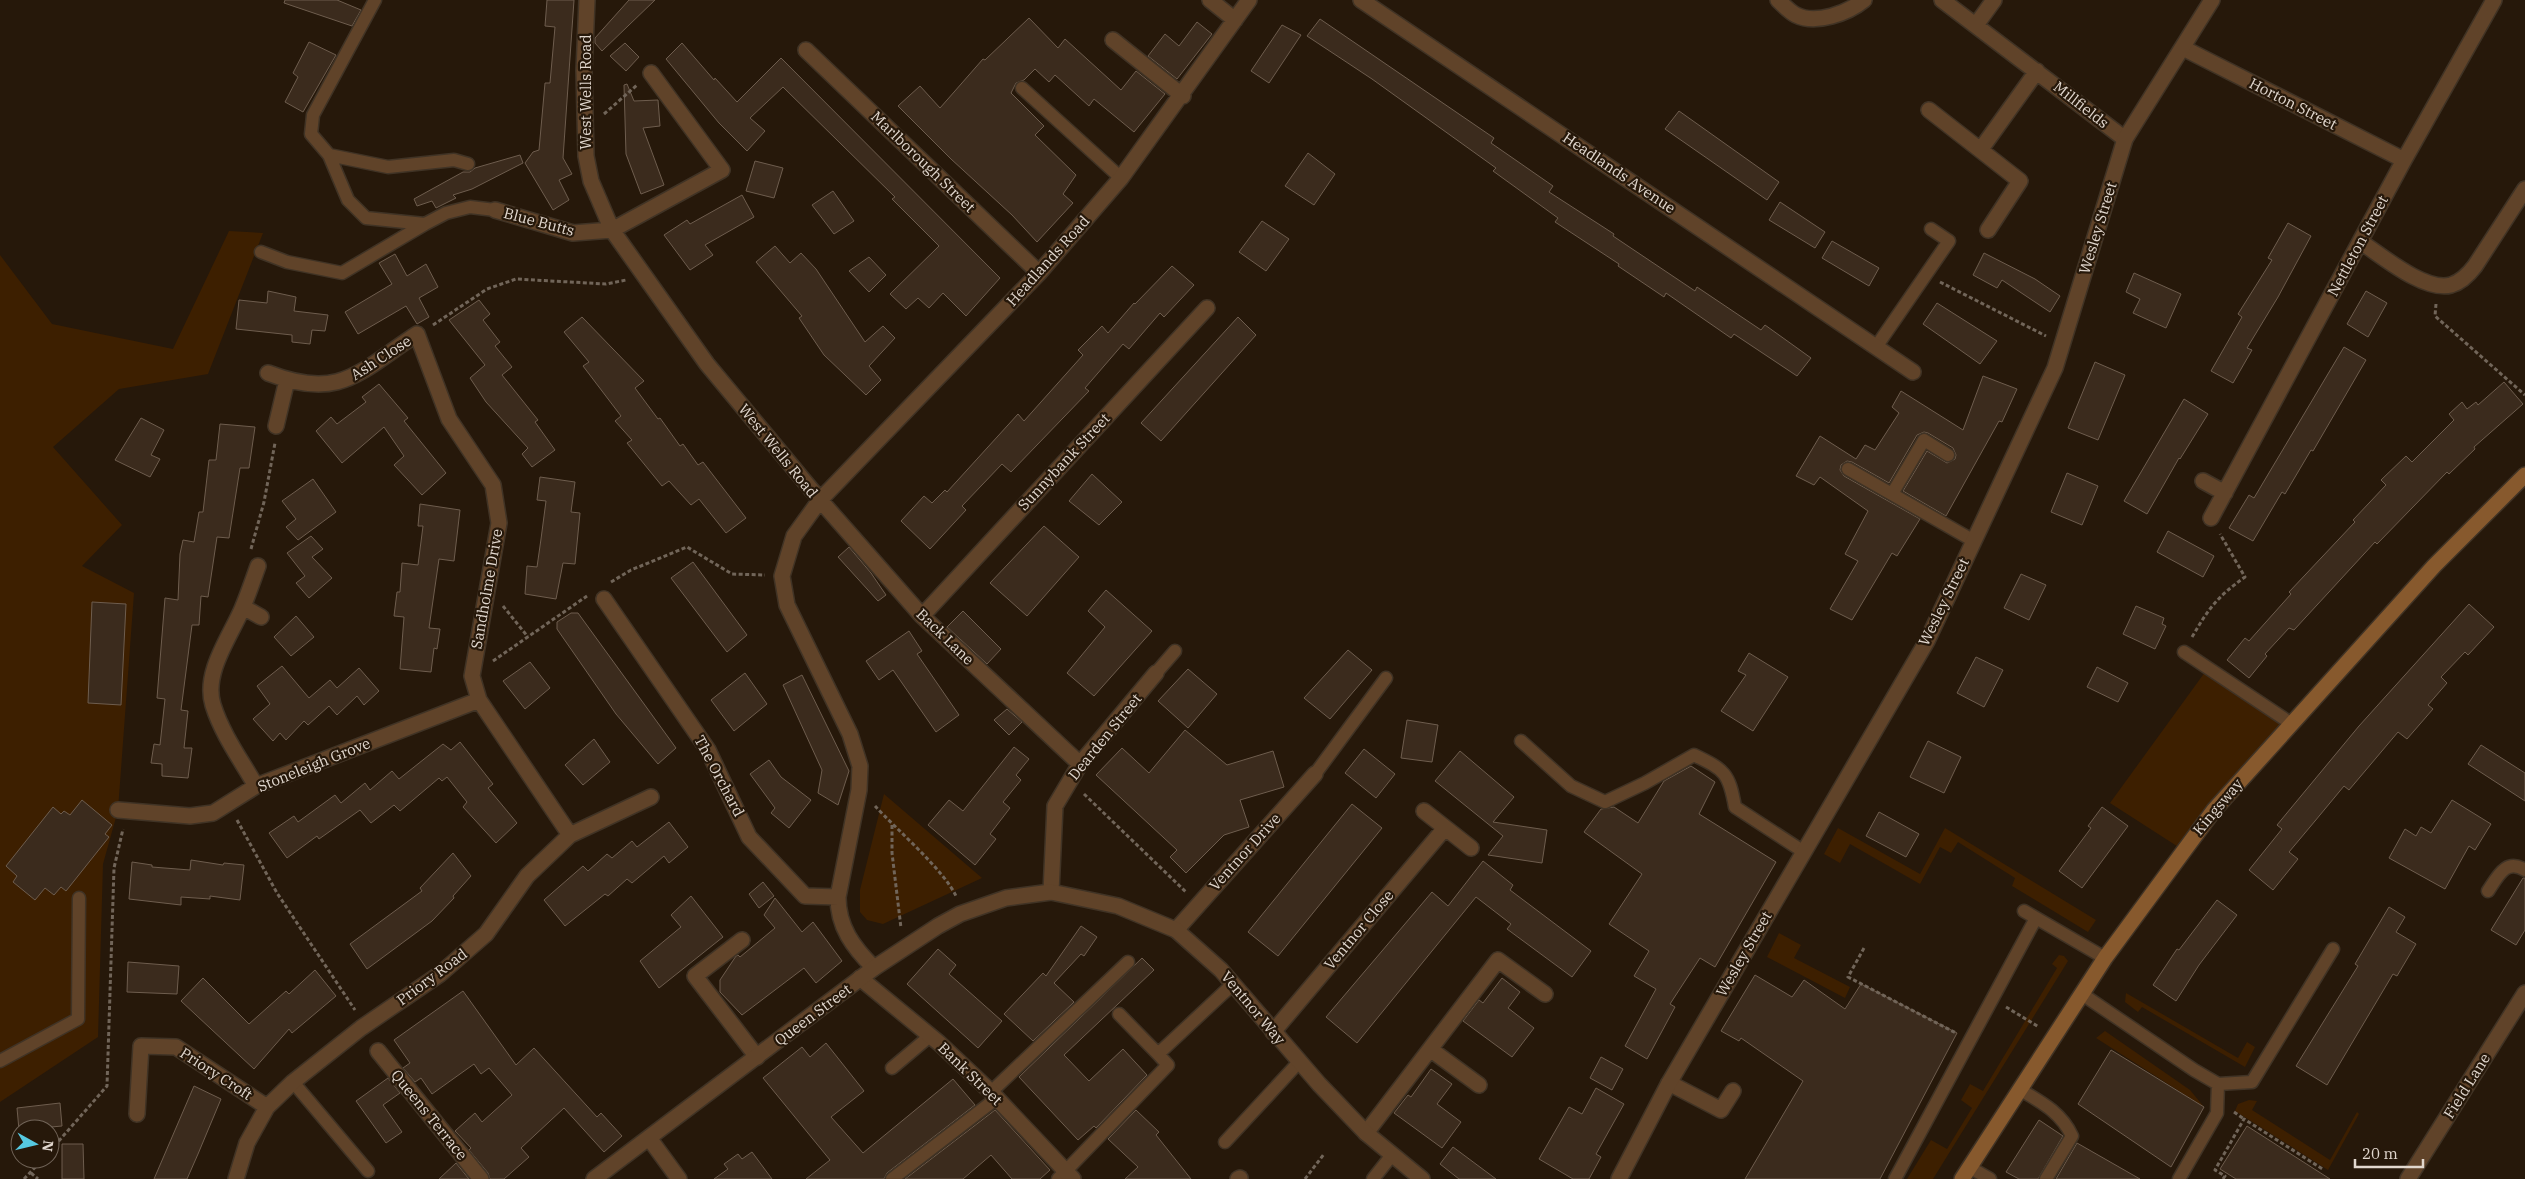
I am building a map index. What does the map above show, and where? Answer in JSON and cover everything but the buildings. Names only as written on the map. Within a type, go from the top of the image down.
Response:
[{"type":"main road","name":"Kingsway","points":[[1966,1173],[2105,958],[2214,810],[2434,566],[2525,475]]},
{"type":"street","name":"West Wells Road","points":[[587,0],[584,71],[586,156],[591,181],[612,230],[707,364],[820,500],[794,536],[782,576],[787,605],[850,734],[860,766],[859,790],[838,897],[838,913],[844,931],[854,947],[874,968]]},
{"type":"street","points":[[1210,0],[1235,20]]},
{"type":"street","name":"Headlands Road","points":[[820,500],[1039,273],[1121,178],[1183,96],[1249,0]]},
{"type":"street","name":"Headlands Avenue","points":[[1361,0],[1913,372]]},
{"type":"street","points":[[1778,0],[1796,16],[1816,20],[1837,14],[1864,0]]},
{"type":"street","name":"Millfields","points":[[1942,0],[2125,139]]},
{"type":"street","points":[[1976,25],[1994,0]]},
{"type":"street","name":"Wesley Street","points":[[1618,1179],[1669,1083],[1927,641],[2055,368],[2125,139],[2212,0]]},
{"type":"street","name":"Nettleton Street","points":[[2211,518],[2404,160],[2494,0]]},
{"type":"street","points":[[1113,40],[1183,96]]},
{"type":"street","name":"Horton Street","points":[[2183,48],[2404,160]]},
{"type":"street","name":"Marlborough Street","points":[[806,50],[1039,273]]},
{"type":"street","points":[[1981,149],[2037,71]]},
{"type":"street","points":[[612,230],[722,170],[651,74]]},
{"type":"street","points":[[1930,110],[2020,181],[1988,230]]},
{"type":"street","points":[[2361,242],[2422,281],[2436,285],[2451,285],[2466,277],[2493,241],[2525,189]]},
{"type":"street","name":"Blue Butts","points":[[496,210],[573,233],[612,230]]},
{"type":"street","name":"Sunnybank Street","points":[[922,616],[1207,308]]},
{"type":"street","name":"Ash Close","points":[[268,373],[306,385],[326,385],[345,382],[417,334]]},
{"type":"street","name":"Sandholme Drive","points":[[417,334],[449,420],[493,485],[499,523],[472,676],[479,700],[570,835]]},
{"type":"street","points":[[276,426],[287,380]]},
{"type":"street","points":[[2203,481],[2225,493]]},
{"type":"street","name":"Back Lane","points":[[820,500],[922,616],[1080,764]]},
{"type":"street","points":[[256,786],[231,745],[213,704],[211,688],[214,669],[243,607],[258,566]]},
{"type":"street","name":"The Orchard","points":[[604,599],[708,750],[750,837],[805,896],[838,897]]},
{"type":"street","points":[[243,607],[260,617]]},
{"type":"street","name":"Dearden Street","points":[[1051,892],[1055,806],[1080,764],[1156,673]]},
{"type":"street","name":"Stoneleigh Grove","points":[[123,810],[190,816],[213,813],[256,786],[479,700]]},
{"type":"street","name":"Ventnor Drive","points":[[1176,930],[1315,774]]},
{"type":"street","name":"Priory Road","points":[[236,1179],[247,1144],[267,1107],[292,1082],[365,1025],[440,974],[486,934],[527,876],[570,835],[651,797]]},
{"type":"street","points":[[1424,811],[1471,848]]},
{"type":"street","name":"Ventnor Close","points":[[1273,1032],[1446,828]]},
{"type":"street","name":"Queen Street","points":[[594,1179],[860,978],[904,949],[960,914],[1006,898],[1051,892]]},
{"type":"street","name":"Ventnor Way","points":[[1051,892],[1118,906],[1176,930],[1221,970],[1299,1062],[1366,1133],[1422,1179]]},
{"type":"street","points":[[742,940],[695,976],[757,1057]]},
{"type":"street","points":[[1366,1133],[1498,960],[1545,994]]},
{"type":"street","name":"Bank Street","points":[[860,978],[930,1036],[994,1095],[1065,1177]]},
{"type":"street","name":"Field Lane","points":[[2408,1179],[2525,993]]},
{"type":"street","name":"Priory Croft","points":[[137,1114],[141,1046],[176,1047],[267,1107]]},
{"type":"street","points":[[1430,1049],[1479,1084]]},
{"type":"street","name":"Queens Terrace","points":[[378,1050],[481,1179]]},
{"type":"street","points":[[1669,1083],[1721,1110],[1733,1091]]},
{"type":"street","points":[[649,1138],[679,1179]]},
{"type":"lane","points":[[375,0],[313,116],[311,134],[329,155],[348,200],[366,218],[425,224]]},
{"type":"lane","points":[[1022,88],[1121,178]]},
{"type":"lane","points":[[329,155],[388,167],[454,160],[468,164]]},
{"type":"lane","points":[[262,252],[287,262],[342,273],[446,213],[470,207],[496,210]]},
{"type":"lane","points":[[1876,347],[1949,241],[1931,229]]},
{"type":"lane","points":[[1892,494],[1924,440],[1948,455]]},
{"type":"lane","points":[[1848,469],[1974,541]]},
{"type":"lane","points":[[1156,673],[1175,651]]},
{"type":"lane","points":[[2184,652],[2292,724]]},
{"type":"lane","points":[[1315,774],[1386,678]]},
{"type":"lane","points":[[1521,741],[1571,786],[1605,802],[1645,783],[1694,755],[1717,766],[1730,781],[1735,807],[1804,852]]},
{"type":"lane","points":[[2488,891],[2502,870],[2509,866],[2525,870]]},
{"type":"lane","points":[[0,1061],[78,1019],[79,898]]},
{"type":"lane","points":[[2024,911],[2105,958]]},
{"type":"lane","points":[[1895,1179],[2036,918]]},
{"type":"lane","points":[[2082,994],[2194,1070],[2218,1084],[2252,1082],[2333,949]]},
{"type":"lane","points":[[892,1179],[994,1095],[1128,962]]},
{"type":"lane","points":[[1158,1054],[1233,984]]},
{"type":"lane","points":[[1065,1177],[1168,1065],[1118,1014]]},
{"type":"lane","points":[[892,1068],[930,1036]]},
{"type":"lane","points":[[1225,1142],[1299,1062]]},
{"type":"lane","points":[[292,1082],[368,1171]]},
{"type":"lane","points":[[2180,1179],[2217,1113],[2218,1084]]},
{"type":"lane","points":[[2019,1089],[2057,1112],[2066,1123],[2072,1136],[2046,1179]]},
{"type":"lane","points":[[1373,1179],[1392,1155]]},
{"type":"lane","points":[[1966,1173],[1990,1179]]},
{"type":"path","points":[[586,129],[651,74]]},
{"type":"path","points":[[1926,274],[2062,344]]},
{"type":"path","points":[[417,334],[487,289],[516,279],[606,284],[644,277]]},
{"type":"path","points":[[2436,285],[2435,316],[2525,395]]},
{"type":"path","points":[[258,566],[246,560],[264,502],[275,444],[276,426]]},
{"type":"path","points":[[2184,652],[2211,606],[2222,593],[2245,577],[2211,518]]},
{"type":"path","points":[[489,588],[528,637]]},
{"type":"path","points":[[1070,780],[1199,904]]},
{"type":"path","points":[[859,790],[952,888],[958,899],[960,914]]},
{"type":"path","points":[[230,803],[243,833],[273,886],[365,1025]]},
{"type":"path","points":[[60,1140],[107,1086],[114,868],[123,810]]},
{"type":"path","points":[[892,825],[892,853],[904,949]]},
{"type":"path","points":[[1864,948],[1848,977],[1950,1030]]},
{"type":"path","points":[[1993,999],[2054,1036]]},
{"type":"path","points":[[2223,1179],[2225,1176],[2215,1170],[2244,1119],[2324,1170]]},
{"type":"path","points":[[1305,1179],[1324,1154]]},
{"type":"path","points":[[24,1179],[34,1169]]},
{"type":"path","points":[[31,1172],[38,1179]]},
{"type":"shaded area","points":[[229,231],[263,233],[208,374],[119,389],[53,447],[122,525],[82,566],[134,593],[118,810],[103,864],[98,1037],[0,1102],[0,255],[52,324],[173,349]]},
{"type":"shaded area","points":[[2208,668],[2292,724],[2183,850],[2110,803]]},
{"type":"shaded area","points":[[884,794],[982,878],[883,924],[867,920],[860,912],[860,890]]},
{"type":"shaded area","points":[[1838,828],[1920,874],[1945,828],[2096,920],[2088,932],[2012,886],[2015,878],[1958,842],[1951,853],[1940,847],[1920,884],[1850,844],[1840,863],[1824,854]]},
{"type":"shaded area","points":[[1779,933],[1801,945],[1794,958],[1850,987],[1845,998],[1767,957]]},
{"type":"shaded area","points":[[2059,955],[2064,956],[2068,961],[1933,1179],[1907,1179],[1931,1140],[1947,1149],[1972,1108],[1961,1100],[1970,1084],[1983,1091],[2057,968],[2052,964]]},
{"type":"shaded area","points":[[2126,993],[2238,1058],[2247,1042],[2255,1047],[2245,1067],[2142,1007],[2138,1012],[2125,1002]]},
{"type":"shaded area","points":[[2105,1031],[2190,1090],[2204,1107],[2096,1038]]},
{"type":"shaded area","points":[[2249,1100],[2257,1101],[2252,1110],[2330,1160],[2357,1112],[2359,1114],[2328,1170],[2235,1111],[2238,1104]]}]
